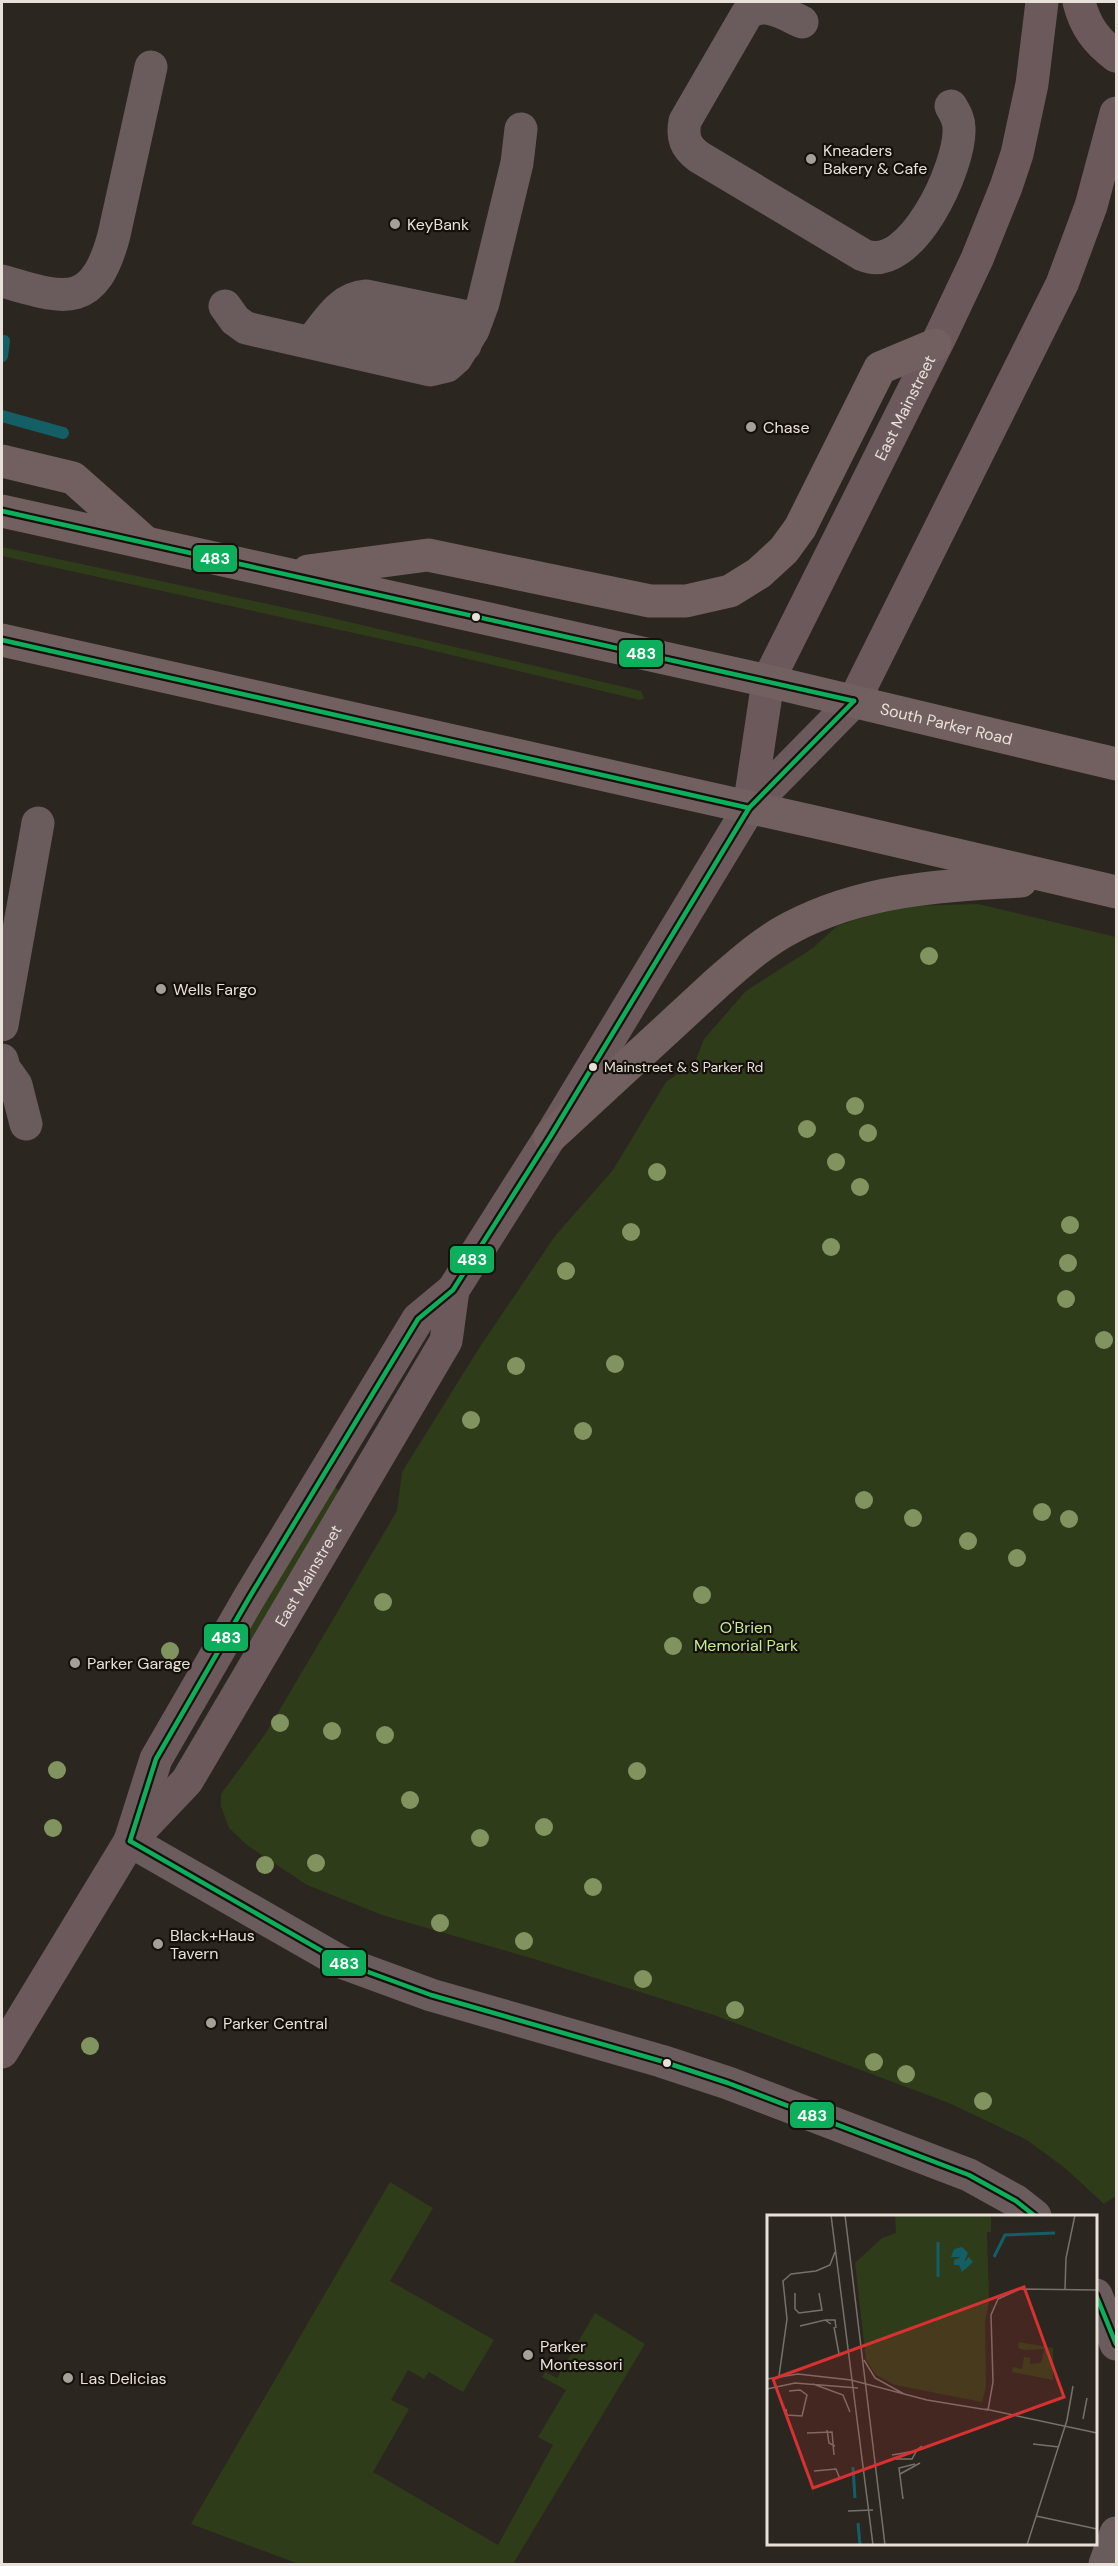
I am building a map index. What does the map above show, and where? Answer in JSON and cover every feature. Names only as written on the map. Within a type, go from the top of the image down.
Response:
[{"type":"highway","points":[[285,574],[428,555],[650,601],[686,601],[730,591],[771,563],[793,539],[880,368],[935,345]]},
{"type":"highway","points":[[2,461],[73,478],[146,542]]},
{"type":"highway","name":"South Parker Road","points":[[2,511],[768,681],[1116,764]]},
{"type":"highway","points":[[2,640],[1116,892]]},
{"type":"highway","points":[[550,1137],[717,983],[744,960],[789,928],[842,907],[896,892],[937,886],[1058,879]]},
{"type":"main road","name":"East Mainstreet","points":[[749,808],[768,681],[935,345],[994,220],[1017,154],[1032,84],[1042,2]]},
{"type":"main road","points":[[1079,2],[1083,19],[1098,42],[1116,56]]},
{"type":"main road","name":"East Mainstreet","points":[[2,2052],[130,1841],[187,1781],[446,1341],[453,1290],[550,1137],[749,808],[854,701],[1062,284],[1091,206],[1116,113]]},
{"type":"street","points":[[802,22],[765,6],[752,9],[747,14],[685,121],[685,141],[689,150],[699,157],[862,255],[878,259],[898,251],[909,242],[927,214],[946,179],[958,143],[958,119],[951,106]]},
{"type":"street","points":[[2,281],[44,294],[63,297],[77,294],[90,285],[99,273],[111,246],[151,67]]},
{"type":"street","points":[[225,306],[235,320],[246,328],[319,332],[430,370],[447,366],[471,332],[518,162],[521,129]]},
{"type":"street","points":[[319,332],[340,305],[355,297],[366,296],[471,332]]},
{"type":"street","points":[[2,1025],[38,823]]},
{"type":"street","points":[[2,1065],[16,1085],[26,1124]]},
{"type":"street","points":[[130,1841],[341,1962],[431,1995],[651,2057],[728,2083],[969,2175],[1016,2201],[1033,2215]]},
{"type":"street","points":[[1097,2300],[1116,2344]]},
{"type":"street","points":[[1105,2565],[1116,2533]]},
{"type":"green space","points":[[2,547],[328,617],[641,691],[644,698],[640,700],[418,647],[2,556]]},
{"type":"green space","name":"O'Brien Memorial Park","points":[[978,904],[1116,937],[1116,2196],[1104,2204],[1065,2168],[1027,2140],[949,2103],[714,2015],[382,1915],[307,1885],[247,1845],[229,1828],[221,1806],[221,1794],[266,1733],[397,1511],[402,1472],[481,1345],[555,1236],[613,1170],[666,1082],[695,1062],[704,1039],[746,991],[813,948],[837,926],[876,913],[912,906]]},
{"type":"green space","points":[[330,1485],[340,1491],[253,1639],[247,1640],[243,1636]]},
{"type":"green space","points":[[390,2182],[433,2208],[390,2281],[494,2340],[463,2392],[429,2372],[424,2379],[408,2370],[391,2400],[409,2409],[373,2472],[498,2545],[553,2445],[538,2437],[566,2390],[542,2377],[545,2372],[557,2378],[595,2313],[645,2344],[513,2564],[299,2564],[191,2524]]},
{"type":"waterway","points":[[2,356],[4,341]]},
{"type":"waterway","points":[[2,416],[63,433]]},
{"type":"transit line","name":"483","points":[[2,511],[854,701]]},
{"type":"transit line","name":"483","points":[[2,640],[749,808]]},
{"type":"transit line","name":"483","points":[[130,1841],[156,1759],[249,1598],[418,1319],[453,1290],[550,1137],[749,808],[854,701]]},
{"type":"transit line","name":"483","points":[[130,1841],[341,1962],[431,1995],[661,2061],[728,2083],[969,2175],[1016,2201],[1034,2215]]},
{"type":"transit line","name":"483","points":[[1097,2297],[1116,2344]]},
{"type":"place","name":"Kneaders Bakery & Cafe","points":[[811,159]]},
{"type":"place","name":"KeyBank","points":[[395,224]]},
{"type":"place","name":"Chase","points":[[751,427]]},
{"type":"place","name":"Wells Fargo","points":[[161,989]]},
{"type":"place","name":"Mainstreet & S Parker Rd","points":[[593,1067]]},
{"type":"place","name":"Parker Garage","points":[[75,1663]]},
{"type":"place","name":"Black+Haus Tavern","points":[[158,1944]]},
{"type":"place","name":"Parker Central","points":[[211,2023]]},
{"type":"place","name":"Parker Montessori","points":[[528,2355]]},
{"type":"place","name":"Las Delicias","points":[[68,2378]]}]
